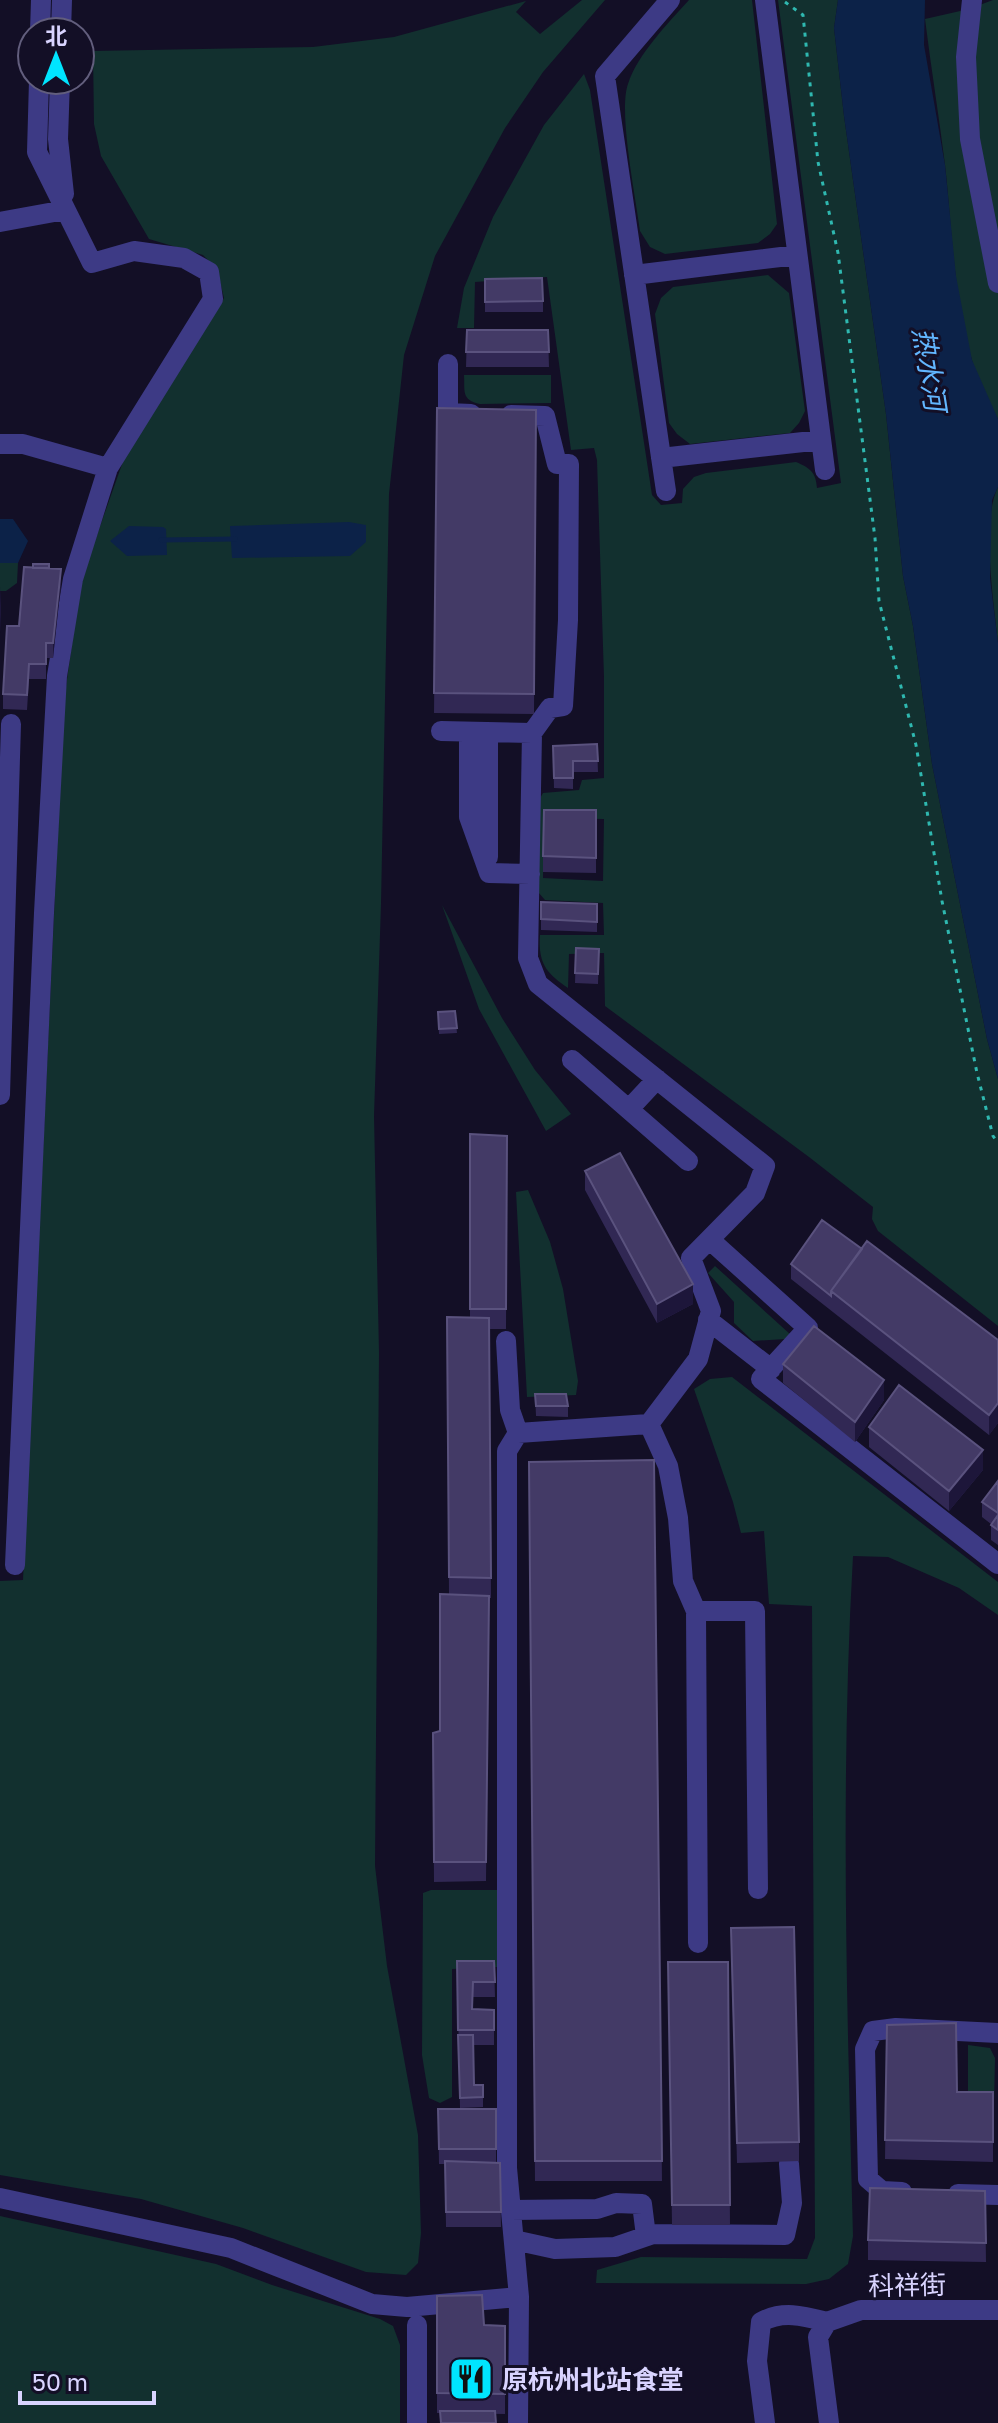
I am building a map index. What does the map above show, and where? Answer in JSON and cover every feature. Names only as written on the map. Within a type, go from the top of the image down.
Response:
[{"type":"street","points":[[666,491],[605,76],[670,0]]},
{"type":"street","points":[[765,0],[825,470]]},
{"type":"street","points":[[972,0],[966,57],[970,139],[998,283]]},
{"type":"street","points":[[15,1565],[56,692],[73,579],[108,468],[213,299],[209,272],[184,258],[134,251],[92,263],[37,152],[39,96]]},
{"type":"street","points":[[59,96],[58,139],[65,210]]},
{"type":"street","points":[[0,222],[65,210]]},
{"type":"street","points":[[634,275],[797,255]]},
{"type":"street","points":[[448,364],[448,413],[545,416],[557,464],[569,464],[568,620],[563,706],[550,708],[532,733],[530,874],[536,905],[528,958],[538,984],[765,1166],[755,1193],[691,1258],[711,1311],[698,1359],[649,1424],[518,1433]]},
{"type":"street","points":[[661,458],[821,440]]},
{"type":"street","points":[[0,444],[23,444],[108,468]]},
{"type":"street","points":[[441,731],[532,733]]},
{"type":"street","points":[[478,732],[469,817],[489,873],[530,874]]},
{"type":"street","points":[[0,1095],[7,734]]},
{"type":"street","points":[[572,1060],[688,1161]]},
{"type":"street","points":[[629,1109],[657,1079]]},
{"type":"street","points":[[710,1240],[808,1328],[761,1379],[998,1564]]},
{"type":"street","points":[[708,1320],[771,1369]]},
{"type":"street","points":[[506,1341],[510,1410],[518,1433]]},
{"type":"street","points":[[649,1424],[668,1466],[678,1518],[683,1581],[696,1611],[698,1943]]},
{"type":"street","points":[[518,1433],[507,1451],[500,2116],[519,2297],[518,2423]]},
{"type":"street","points":[[696,1611],[755,1611],[758,1889]]},
{"type":"street","points":[[998,2033],[896,2028],[873,2031],[865,2049],[868,2179],[882,2191],[998,2195]]},
{"type":"street","points":[[514,2240],[555,2249],[615,2247],[653,2234],[785,2235],[792,2203],[789,2164]]},
{"type":"street","points":[[0,2198],[231,2248],[372,2304],[407,2307],[519,2297]]},
{"type":"street","points":[[511,2210],[597,2209],[616,2203],[642,2204],[646,2236]]},
{"type":"street","name":"科祥街","points":[[827,2322],[861,2310],[998,2310]]},
{"type":"street","points":[[765,2423],[757,2361],[761,2322],[773,2316],[799,2315],[827,2322],[818,2337],[829,2423]]},
{"type":"street","points":[[417,2325],[417,2423]]},
{"type":"path","points":[[777,0],[803,15],[818,162],[838,253],[875,538],[879,601],[916,745],[942,901],[977,1073],[993,1136],[998,1143]]},
{"type":"green space","points":[[582,0],[605,0],[543,72],[505,128],[435,256],[404,355],[389,494],[374,1116],[379,1353],[375,1866],[387,1966],[418,2135],[421,2233],[418,2263],[406,2275],[366,2272],[243,2228],[141,2199],[0,2175],[0,1581],[23,1580],[64,701],[81,580],[126,453],[224,298],[217,269],[203,255],[149,239],[101,156],[94,124],[96,51],[313,47],[394,37],[526,1],[516,12],[540,34]]},
{"type":"green space","points":[[689,0],[752,0],[777,224],[758,243],[665,254],[650,247],[640,231],[626,134],[625,97],[632,73],[654,39]]},
{"type":"green space","points":[[778,0],[838,0],[834,28],[886,414],[903,576],[932,764],[987,1039],[998,1079],[998,1326],[878,1231],[872,1219],[873,1207],[605,1006],[604,953],[569,954],[568,988],[549,972],[542,960],[540,935],[604,935],[603,903],[545,900],[538,892],[539,800],[543,793],[579,790],[582,780],[604,778],[597,460],[594,448],[571,450],[547,277],[475,282],[474,328],[457,328],[464,288],[493,217],[544,125],[584,74],[590,90],[652,495],[661,505],[682,503],[683,489],[694,477],[796,462],[811,471],[817,488],[841,483]],"holes":[[[543,818],[604,819],[603,881],[543,878]]]},
{"type":"green space","points":[[998,0],[998,419],[983,392],[964,329],[925,19]]},
{"type":"green space","points":[[768,275],[789,293],[805,411],[790,433],[690,444],[669,423],[655,314],[661,298],[673,287]]},
{"type":"green space","points":[[464,375],[551,375],[551,403],[480,404],[465,394]]},
{"type":"green space","points":[[998,487],[998,643],[989,541],[993,502]]},
{"type":"green space","points":[[0,563],[18,563],[17,583],[6,591],[0,591]]},
{"type":"green space","points":[[442,905],[502,1018],[535,1070],[571,1114],[546,1131],[479,1009]]},
{"type":"green space","points":[[528,1190],[550,1242],[563,1289],[578,1381],[576,1395],[527,1397],[516,1192]]},
{"type":"green space","points":[[715,1266],[791,1335],[785,1339],[753,1341],[734,1323],[734,1302],[708,1273]]},
{"type":"green space","points":[[732,1377],[998,1582],[998,1615],[959,1588],[888,1557],[853,1556],[846,1811],[853,2236],[848,2264],[829,2279],[806,2284],[596,2283],[597,2270],[641,2257],[807,2259],[815,2238],[812,1606],[769,1604],[764,1531],[741,1533],[694,1389],[710,1379]]},
{"type":"green space","points":[[431,1890],[498,1890],[497,1967],[452,1969],[452,2097],[440,2103],[429,2098],[422,2055],[423,1893]]},
{"type":"green space","points":[[968,2045],[990,2048],[995,2058],[994,2102],[968,2101]]},
{"type":"green space","points":[[0,2216],[216,2264],[380,2319],[393,2326],[400,2345],[400,2423],[0,2423]]},
{"type":"water","name":"热水河","points":[[838,0],[925,0],[924,45],[945,165],[956,276],[972,360],[998,419],[998,487],[992,500],[990,578],[998,643],[998,1079],[987,1039],[932,764],[903,576],[886,414],[834,28]]},
{"type":"water","points":[[0,519],[13,519],[28,541],[18,563],[0,563]]},
{"type":"water","points":[[349,522],[366,525],[366,542],[350,556],[232,558],[230,526]]},
{"type":"water","points":[[129,526],[166,529],[167,555],[127,556],[110,541]]},
{"type":"building","points":[[542,278],[543,301],[485,302],[485,279]]},
{"type":"building","points":[[467,330],[548,330],[549,352],[466,352]]},
{"type":"building","points":[[437,408],[536,410],[534,694],[434,693]]},
{"type":"building","points":[[33,564],[49,564],[49,568],[33,568]]},
{"type":"building","points":[[24,567],[61,569],[53,643],[46,643],[46,664],[29,664],[27,695],[3,694],[7,626],[19,626]]},
{"type":"building","points":[[597,744],[598,761],[573,761],[573,778],[554,778],[553,746]]},
{"type":"building","points":[[544,810],[596,810],[596,858],[543,856]]},
{"type":"building","points":[[541,902],[597,904],[597,922],[541,919]]},
{"type":"building","points":[[576,948],[599,949],[598,974],[575,973]]},
{"type":"building","points":[[455,1011],[457,1028],[439,1029],[438,1012]]},
{"type":"building","points":[[470,1134],[507,1136],[506,1309],[470,1309]]},
{"type":"building","points":[[620,1153],[693,1284],[657,1304],[585,1171]]},
{"type":"building","points":[[822,1220],[862,1249],[831,1291],[831,1296],[791,1264]]},
{"type":"building","points":[[867,1241],[998,1340],[998,1403],[989,1415],[831,1291]]},
{"type":"building","points":[[447,1317],[489,1318],[491,1578],[449,1577]]},
{"type":"building","points":[[814,1326],[884,1380],[855,1422],[783,1364]]},
{"type":"building","points":[[899,1385],[983,1450],[949,1491],[869,1427]]},
{"type":"building","points":[[535,1394],[566,1394],[568,1406],[536,1406]]},
{"type":"building","points":[[654,1460],[662,2161],[535,2161],[529,1462]]},
{"type":"building","points":[[998,1481],[998,1513],[982,1502]]},
{"type":"building","points":[[998,1515],[998,1530],[991,1525]]},
{"type":"building","points":[[440,1594],[489,1596],[486,1862],[434,1862],[433,1733],[440,1731]]},
{"type":"building","points":[[794,1927],[799,2142],[737,2143],[731,1928]]},
{"type":"building","points":[[457,1961],[494,1961],[495,1982],[473,1982],[472,2009],[494,2010],[494,2030],[458,2030]]},
{"type":"building","points":[[668,1962],[728,1962],[730,2205],[672,2205]]},
{"type":"building","points":[[956,2023],[957,2092],[993,2092],[993,2142],[885,2140],[887,2025]]},
{"type":"building","points":[[458,2035],[473,2035],[474,2085],[483,2085],[483,2097],[460,2098]]},
{"type":"building","points":[[438,2109],[496,2109],[496,2149],[439,2149]]},
{"type":"building","points":[[445,2161],[500,2163],[501,2212],[446,2212]]},
{"type":"building","points":[[870,2188],[985,2191],[986,2243],[868,2240]]},
{"type":"building","name":"原杭州北站食堂","points":[[482,2295],[484,2325],[505,2326],[505,2394],[437,2393],[437,2296]]},
{"type":"building","points":[[440,2411],[495,2411],[496,2423],[441,2423]]},
{"type":"waterway","points":[[161,540],[235,539]]},
{"type":"place","name":"原杭州北站食堂","points":[[471,2379]]}]
